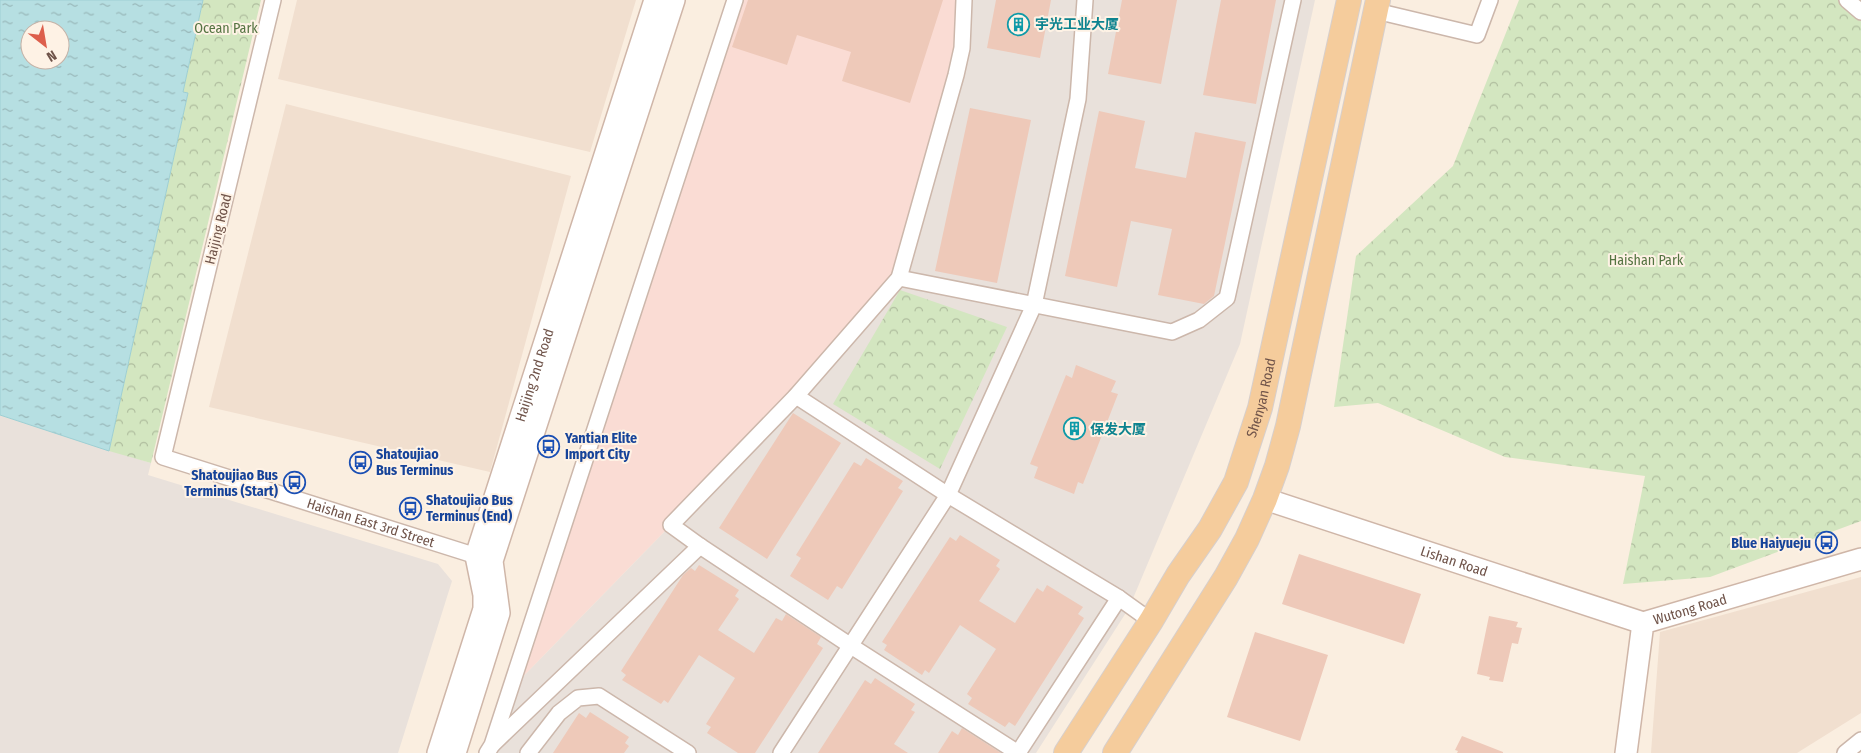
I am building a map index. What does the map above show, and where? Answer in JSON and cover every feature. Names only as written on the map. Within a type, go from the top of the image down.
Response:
[{"type":"main road","name":"Shenyan Road","points":[[1066,753],[1178,576],[1210,529],[1236,482],[1260,408],[1349,0]]},
{"type":"main road","points":[[1114,753],[1226,577],[1247,540],[1277,466],[1288,426],[1377,5]]},
{"type":"street","name":"Haijing Road","points":[[163,457],[273,0]]},
{"type":"street","name":"Haijing 2nd Road","points":[[438,753],[484,609],[484,558],[655,0]]},
{"type":"street","name":"Haijing 2nd Road","points":[[455,753],[499,614],[484,558],[674,0]]},
{"type":"street","points":[[490,749],[735,0]]},
{"type":"street","points":[[964,0],[962,48],[958,66],[899,278],[796,396],[671,525],[851,646],[1018,753],[1119,598]]},
{"type":"street","points":[[781,753],[948,496],[1034,305],[1078,99],[1085,0]]},
{"type":"street","points":[[899,278],[1172,332],[1199,320],[1227,298],[1293,0]]},
{"type":"street","points":[[1377,5],[1477,35],[1490,0]]},
{"type":"street","points":[[796,396],[948,496],[1119,598],[1151,621]]},
{"type":"street","name":"Haishan East 3rd Street","points":[[163,457],[484,558]]},
{"type":"street","name":"Lishan Road","points":[[1265,499],[1644,624]]},
{"type":"street","points":[[490,749],[700,546]]},
{"type":"street","name":"Wutong Road","points":[[1626,753],[1644,624],[1861,559]]},
{"type":"street","points":[[528,753],[559,713],[578,698],[599,696],[688,753]]},
{"type":"street","points":[[1845,753],[1861,740]]},
{"type":"shaded area","points":[[297,0],[636,0],[590,152],[278,79]]},
{"type":"shaded area","name":"Yantian Elite Import City","points":[[735,0],[964,0],[962,48],[899,278],[671,525],[510,690]]},
{"type":"shaded area","points":[[964,0],[1315,0],[1240,344],[1129,608],[1036,753],[487,753],[510,690],[671,525],[899,278],[956,75]]},
{"type":"shaded area","points":[[286,104],[571,176],[490,472],[209,407]]},
{"type":"shaded area","points":[[0,415],[151,463],[148,475],[438,564],[452,581],[398,753],[0,753]]},
{"type":"shaded area","name":"Blue Haiyueju","points":[[1861,577],[1861,713],[1797,753],[1651,753],[1660,632]]},
{"type":"green space","name":"Ocean Park","points":[[203,0],[261,0],[151,463],[109,451],[188,93],[183,92]]},
{"type":"green space","name":"Haishan Park","points":[[1519,0],[1847,0],[1861,12],[1861,521],[1710,577],[1623,584],[1645,476],[1505,457],[1378,403],[1334,407],[1356,256],[1453,166]]},
{"type":"green space","points":[[900,290],[1007,327],[940,469],[833,404]]},
{"type":"water","points":[[0,0],[203,0],[183,92],[188,93],[109,451],[0,415]]},
{"type":"building","points":[[748,0],[943,0],[910,103],[842,81],[851,52],[797,35],[787,65],[732,47]]},
{"type":"building","name":"宇光工业大厦","points":[[996,0],[1051,0],[1040,58],[987,48]]},
{"type":"building","points":[[1122,0],[1177,0],[1161,84],[1108,74]]},
{"type":"building","points":[[1221,0],[1276,0],[1256,104],[1203,95]]},
{"type":"building","points":[[970,108],[1031,120],[997,283],[935,271]]},
{"type":"building","points":[[1099,111],[1145,121],[1135,168],[1186,178],[1195,132],[1246,142],[1214,296],[1204,304],[1158,295],[1172,229],[1131,221],[1117,287],[1065,276]]},
{"type":"building","name":"保发大厦","points":[[1076,365],[1116,381],[1111,392],[1118,394],[1083,484],[1078,482],[1074,494],[1034,478],[1038,467],[1030,464],[1066,375],[1072,378]]},
{"type":"building","points":[[793,413],[841,443],[767,559],[719,528]]},
{"type":"building","points":[[866,458],[903,481],[898,488],[903,491],[842,589],[837,586],[828,600],[790,576],[801,558],[796,555],[854,462],[861,466]]},
{"type":"building","points":[[960,535],[1000,560],[996,566],[1000,569],[979,601],[1015,623],[1037,588],[1043,592],[1047,585],[1083,607],[1078,614],[1084,618],[1015,726],[1009,722],[1005,727],[968,704],[972,698],[967,694],[996,649],[960,625],[929,673],[925,670],[922,675],[884,650],[887,645],[882,642],[950,537],[956,541]]},
{"type":"building","points":[[1299,554],[1421,594],[1404,644],[1282,604]]},
{"type":"building","points":[[699,565],[739,590],[735,596],[739,599],[718,630],[754,653],[776,618],[782,621],[786,614],[821,637],[817,644],[823,648],[755,753],[738,753],[707,733],[711,727],[706,724],[735,678],[699,655],[668,703],[664,700],[661,704],[622,680],[626,675],[621,671],[683,575],[691,568],[695,571]]},
{"type":"building","points":[[1489,616],[1518,622],[1516,627],[1522,628],[1518,644],[1512,643],[1503,682],[1489,680],[1490,677],[1477,674]]},
{"type":"building","points":[[1255,632],[1328,655],[1300,741],[1227,717]]},
{"type":"building","points":[[875,678],[915,704],[911,710],[915,712],[894,744],[908,753],[818,753],[865,680],[871,684]]},
{"type":"building","points":[[590,712],[629,737],[625,743],[629,746],[624,753],[553,753],[579,713],[586,718]]},
{"type":"building","points":[[962,728],[1001,753],[938,753],[952,731],[958,735]]},
{"type":"building","points":[[1462,736],[1503,753],[1457,753],[1458,751],[1455,750]]},
{"type":"place","name":"宇光工业大厦","points":[[1019,24]]},
{"type":"place","name":"保发大厦","points":[[1074,429]]},
{"type":"place","name":"Yantian Elite Import City","points":[[549,446]]},
{"type":"place","name":"Shatoujiao Bus Terminus","points":[[360,462]]},
{"type":"place","name":"Shatoujiao Bus Terminus (Start)","points":[[294,483]]},
{"type":"place","name":"Shatoujiao Bus Terminus (End)","points":[[410,508]]},
{"type":"place","name":"Blue Haiyueju","points":[[1827,543]]}]
